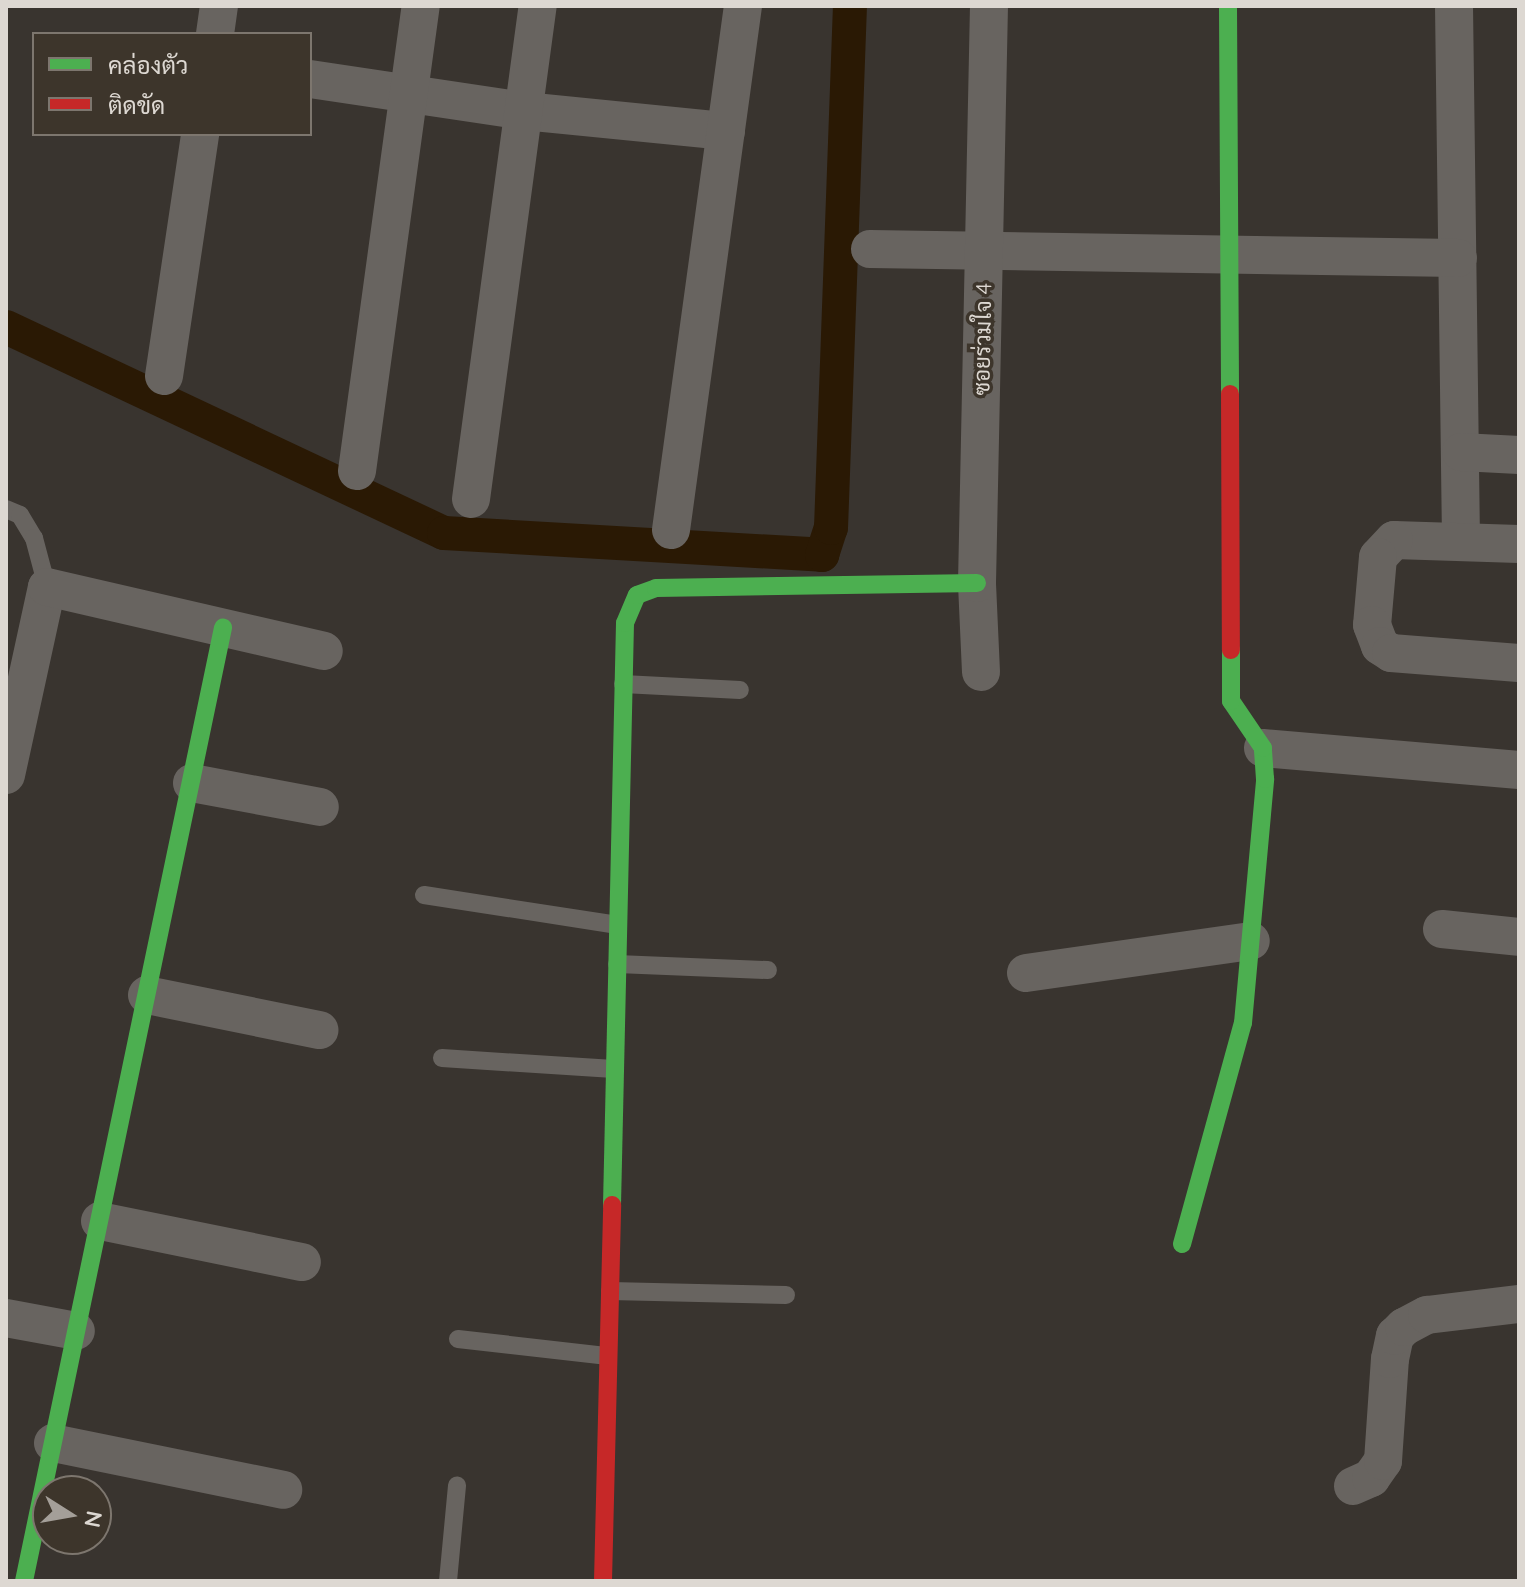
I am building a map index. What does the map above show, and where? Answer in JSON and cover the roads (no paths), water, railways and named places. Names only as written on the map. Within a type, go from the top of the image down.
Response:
[{"type":"street","points":[[215,32],[219,6]]},
{"type":"street","points":[[357,471],[421,6]]},
{"type":"street","points":[[471,499],[538,6]]},
{"type":"street","points":[[671,530],[743,6]]},
{"type":"street","name":"ซอยร่วมใจ 4","points":[[981,672],[977,583],[989,6]]},
{"type":"street","points":[[1182,1244],[1243,1023],[1265,779],[1263,748],[1231,701],[1228,6]]},
{"type":"street","points":[[1454,6],[1461,541]]},
{"type":"street","points":[[312,79],[524,111],[726,131]]},
{"type":"street","points":[[164,376],[200,136]]},
{"type":"street","points":[[870,249],[1458,258]]},
{"type":"street","points":[[1461,452],[1519,455]]},
{"type":"street","points":[[1519,544],[1394,540],[1384,546],[1376,570],[1375,637],[1380,646],[1401,655],[1519,663]]},
{"type":"street","points":[[603,1581],[625,623],[637,595],[656,588],[977,583]]},
{"type":"street","points":[[6,775],[47,587],[324,651]]},
{"type":"street","points":[[24,1581],[223,628]]},
{"type":"street","points":[[1263,748],[1519,770]]},
{"type":"street","points":[[192,783],[320,807]]},
{"type":"street","points":[[1442,929],[1519,937]]},
{"type":"street","points":[[1026,973],[1251,941]]},
{"type":"street","points":[[147,995],[319,1030]]},
{"type":"street","points":[[100,1221],[302,1262]]},
{"type":"street","points":[[1353,1486],[1371,1478],[1383,1461],[1395,1336],[1427,1315],[1519,1304]]},
{"type":"street","points":[[6,1318],[76,1331]]},
{"type":"street","points":[[53,1443],[283,1490]]},
{"type":"lane","points":[[6,509],[20,515],[34,538],[47,587]]},
{"type":"lane","points":[[623,684],[740,690]]},
{"type":"lane","points":[[424,895],[618,925]]},
{"type":"lane","points":[[617,964],[768,970]]},
{"type":"lane","points":[[442,1058],[614,1069]]},
{"type":"lane","points":[[610,1291],[786,1295]]},
{"type":"lane","points":[[458,1339],[608,1356]]},
{"type":"lane","points":[[448,1581],[457,1485]]},
{"type":"waterway","points":[[6,327],[444,533],[822,555],[831,528],[850,6]]}]
